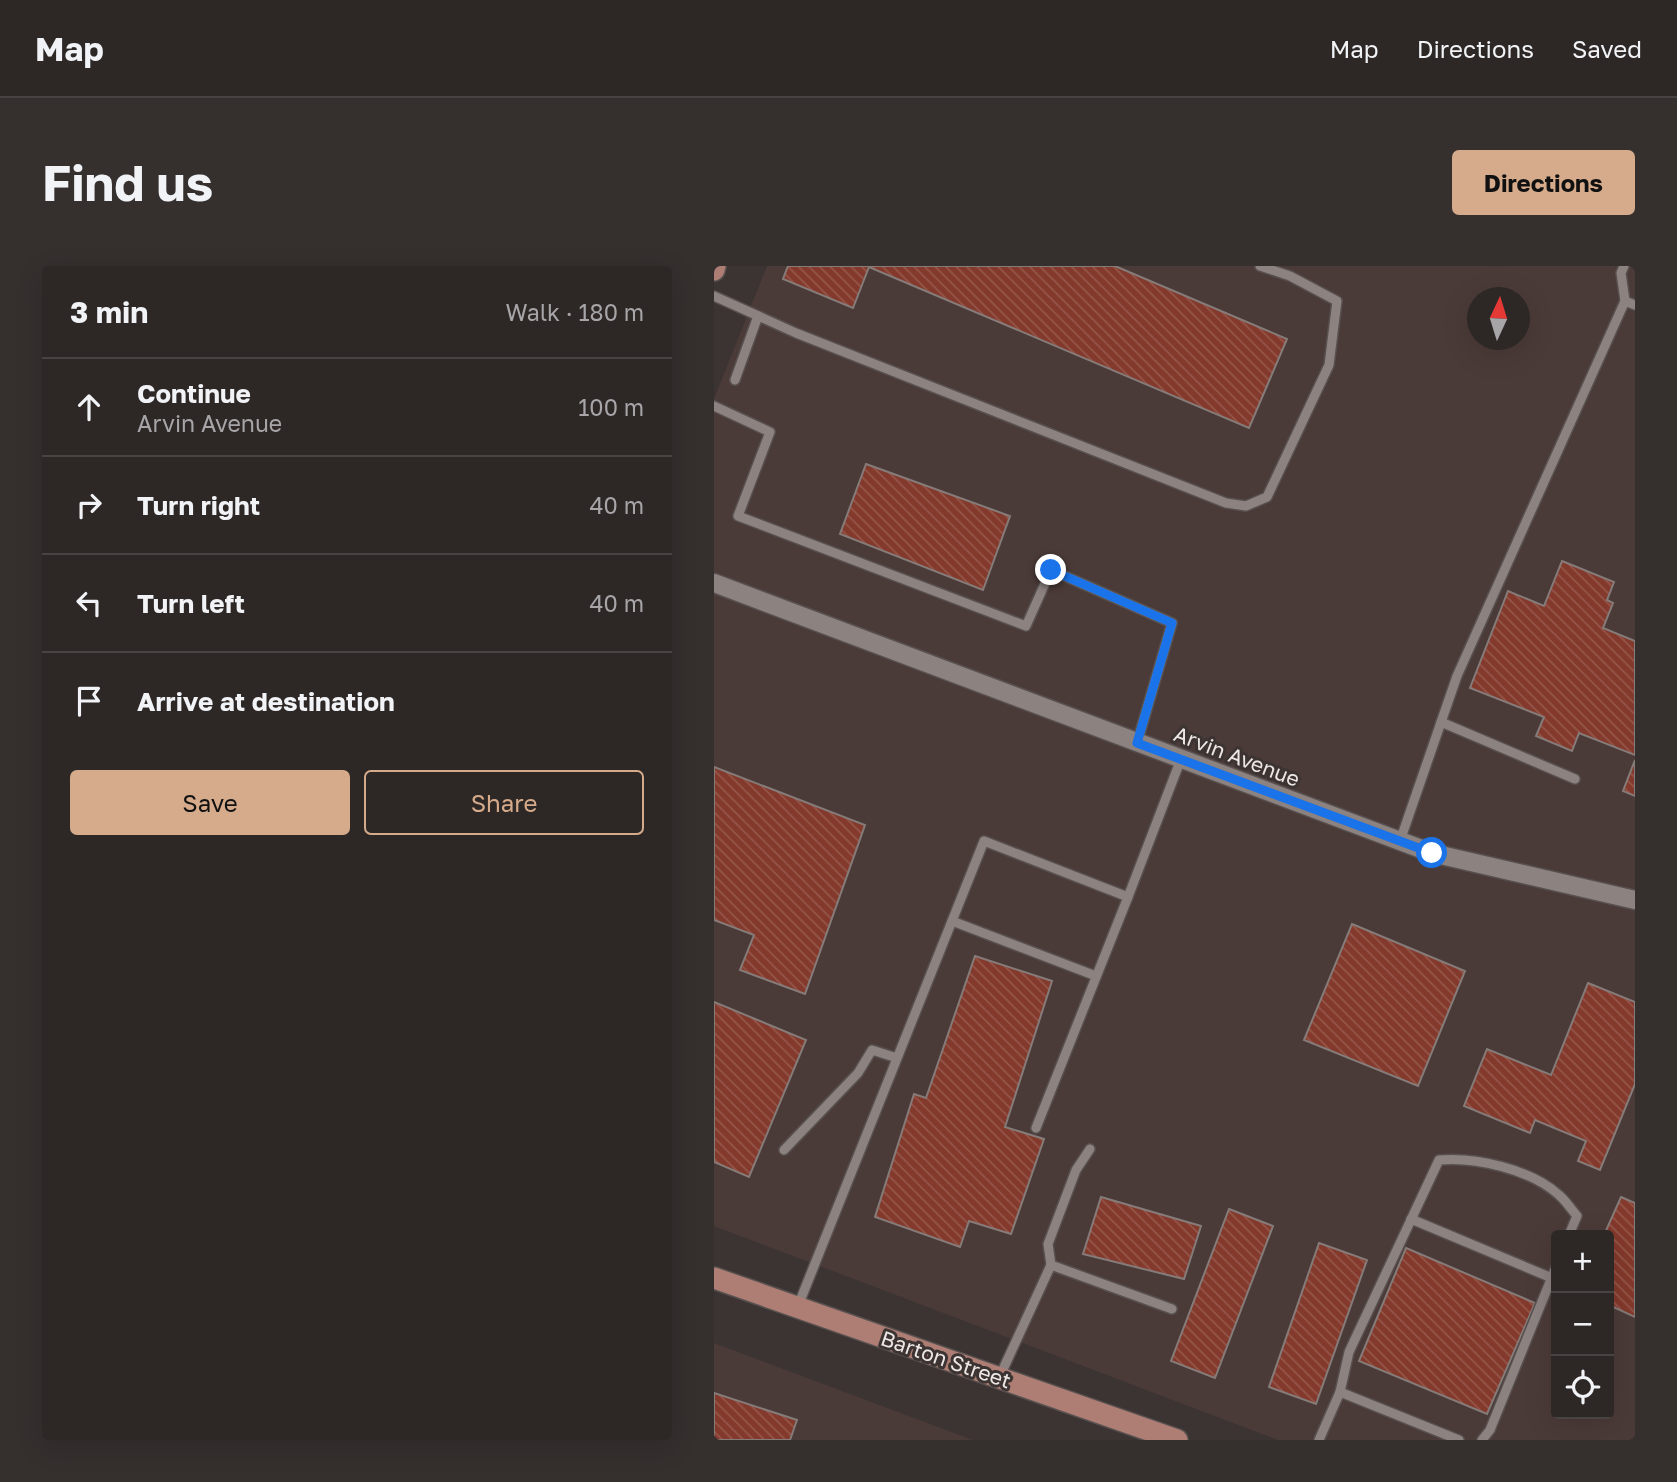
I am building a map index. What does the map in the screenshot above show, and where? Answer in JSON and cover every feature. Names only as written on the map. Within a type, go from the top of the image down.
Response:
[{"type":"main road","name":"Barton Street","points":[[714,1278],[1177,1440]]},
{"type":"street","name":"Arvin Avenue","points":[[714,583],[1432,853],[1635,900]]},
{"type":"lane","points":[[714,296],[809,338],[1226,503],[1246,506],[1267,497],[1329,365],[1337,301],[1290,276],[1260,266]]},
{"type":"lane","points":[[1400,841],[1457,676],[1625,301],[1621,273],[1624,266]]},
{"type":"lane","points":[[1625,301],[1635,305]]},
{"type":"lane","points":[[735,380],[758,316]]},
{"type":"lane","points":[[714,407],[770,432],[738,516],[1026,626],[1051,570],[1172,623],[1137,743]]},
{"type":"lane","points":[[1441,722],[1575,779]]},
{"type":"lane","points":[[1037,1128],[1181,759]]},
{"type":"lane","points":[[797,1307],[984,841],[1128,897]]},
{"type":"lane","points":[[952,921],[1096,976]]},
{"type":"lane","points":[[784,1150],[858,1073],[872,1050],[897,1058]]},
{"type":"lane","points":[[1000,1378],[1051,1265],[1048,1244],[1076,1170],[1090,1149]]},
{"type":"lane","points":[[1319,1440],[1339,1392],[1349,1352],[1439,1160],[1463,1158],[1517,1172],[1559,1195],[1577,1216],[1571,1230]]},
{"type":"lane","points":[[1410,1219],[1551,1278]]},
{"type":"lane","points":[[1051,1265],[1172,1310]]},
{"type":"lane","points":[[1482,1440],[1490,1430],[1551,1280]]},
{"type":"lane","points":[[1339,1392],[1459,1440]]},
{"type":"shaded area","points":[[767,266],[1635,266],[1635,1440],[1278,1440],[714,1226],[714,399]]},
{"type":"shaded area","points":[[714,1343],[973,1440],[714,1440]]},
{"type":"building","points":[[788,266],[1115,266],[1287,339],[1249,428],[869,267],[853,308],[783,279]]},
{"type":"building","points":[[866,464],[1010,516],[983,590],[840,534]]},
{"type":"building","points":[[1562,561],[1614,582],[1607,600],[1613,603],[1603,628],[1635,641],[1635,755],[1579,733],[1572,751],[1536,736],[1544,717],[1470,688],[1508,591],[1544,606]]},
{"type":"building","points":[[1635,760],[1635,796],[1623,791]]},
{"type":"building","points":[[714,767],[865,825],[805,994],[740,970],[754,935],[714,920]]},
{"type":"building","points":[[1352,924],[1465,971],[1418,1086],[1304,1040]]},
{"type":"building","points":[[975,956],[1052,981],[1005,1127],[1044,1139],[1011,1234],[969,1221],[960,1247],[875,1217],[914,1094],[926,1098]]},
{"type":"building","points":[[1588,983],[1635,1002],[1635,1084],[1600,1170],[1578,1161],[1586,1141],[1535,1120],[1530,1133],[1464,1106],[1487,1049],[1551,1075]]},
{"type":"building","points":[[714,1002],[806,1040],[749,1177],[714,1162]]},
{"type":"building","points":[[1101,1197],[1201,1226],[1184,1279],[1083,1254]]},
{"type":"building","points":[[1621,1197],[1635,1203],[1635,1317],[1614,1307],[1614,1230],[1606,1230]]},
{"type":"building","points":[[1229,1209],[1273,1226],[1215,1378],[1171,1361]]},
{"type":"building","points":[[1319,1243],[1367,1260],[1316,1404],[1269,1387]]},
{"type":"building","points":[[1406,1248],[1535,1303],[1487,1414],[1359,1361]]},
{"type":"building","points":[[714,1393],[797,1420],[790,1440],[714,1440]]},
{"type":"route","points":[[1051,570],[1172,623],[1137,743],[1432,853]]}]
